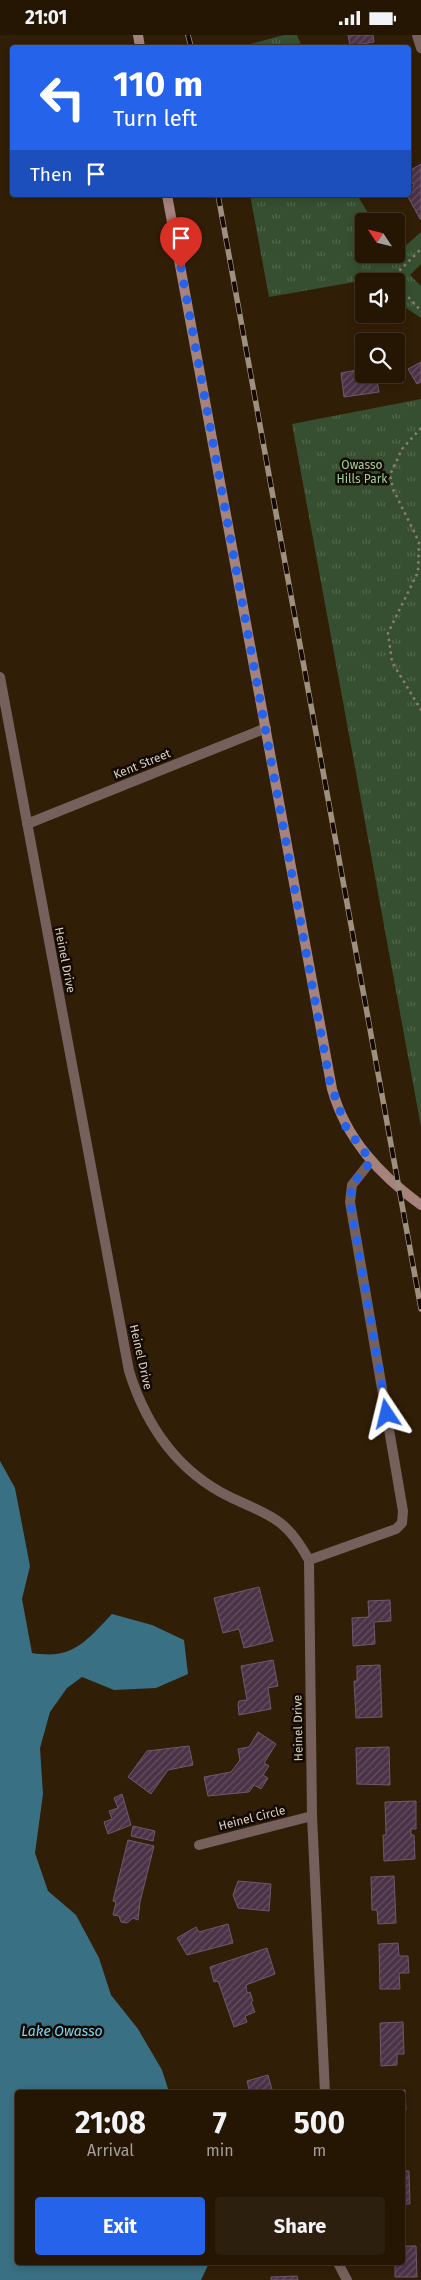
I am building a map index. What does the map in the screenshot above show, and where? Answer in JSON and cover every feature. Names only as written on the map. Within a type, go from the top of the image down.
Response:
[{"type":"street","points":[[417,35],[421,48]]},
{"type":"street","points":[[167,197],[330,1083],[346,1127],[371,1161],[394,1184],[421,1205]]},
{"type":"street","name":"Heinel Drive","points":[[0,677],[129,1371],[137,1399],[154,1430],[183,1465],[213,1487],[268,1513],[285,1525],[297,1539],[309,1560],[312,1816],[325,2090]]},
{"type":"street","name":"Kent Street","points":[[27,824],[266,728]]},
{"type":"street","points":[[309,1560],[396,1529],[402,1523],[403,1511],[350,1202],[352,1185],[371,1161]]},
{"type":"street","name":"Heinel Circle","points":[[199,1845],[312,1816]]},
{"type":"street","points":[[339,2265],[347,2280]]},
{"type":"path","points":[[396,273],[421,249]]},
{"type":"path","points":[[405,294],[421,311]]},
{"type":"path","points":[[421,428],[402,449],[390,475],[393,489],[419,543],[418,572],[388,633],[392,662],[421,710]]},
{"type":"green space","points":[[284,35],[297,35],[301,45],[246,45]]},
{"type":"green space","points":[[250,197],[358,197],[368,213],[355,213],[355,263],[405,263],[405,246],[421,232],[421,264],[410,275],[421,286],[421,318],[405,307],[405,273],[355,273],[355,282],[269,297]]},
{"type":"green space","name":"Owasso Hills Park","points":[[421,399],[421,1127],[292,424]]},
{"type":"water","name":"Lake Owasso","points":[[0,1461],[15,1488],[30,1566],[22,1599],[32,1653],[58,1654],[68,1651],[86,1640],[112,1614],[152,1625],[184,1640],[188,1674],[156,1688],[114,1690],[82,1677],[67,1688],[50,1712],[40,1748],[43,1794],[35,1853],[48,1891],[76,1915],[99,1958],[111,1995],[138,2029],[162,2070],[168,2090],[15,2090],[15,2265],[208,2265],[201,2280],[0,2280]]},
{"type":"building","points":[[348,35],[373,35],[374,42],[350,45]]},
{"type":"building","points":[[421,164],[421,219],[408,197],[411,197],[411,188],[414,186],[411,180],[411,170]]},
{"type":"building","points":[[421,362],[421,382],[417,384],[408,369]]},
{"type":"building","points":[[355,370],[355,383],[378,383],[379,392],[344,397],[341,373]]},
{"type":"building","points":[[259,1587],[273,1641],[244,1648],[239,1629],[223,1633],[214,1598]]},
{"type":"building","points":[[390,1600],[391,1621],[374,1622],[375,1644],[353,1646],[352,1618],[369,1617],[368,1601]]},
{"type":"building","points":[[273,1660],[278,1686],[268,1688],[271,1709],[239,1715],[239,1701],[247,1700],[241,1666]]},
{"type":"building","points":[[380,1665],[382,1717],[356,1718],[354,1681],[357,1681],[357,1666]]},
{"type":"building","points":[[258,1732],[276,1744],[264,1763],[269,1766],[263,1775],[268,1778],[261,1789],[254,1785],[249,1792],[208,1796],[204,1777],[231,1772],[240,1760],[238,1749],[249,1747]]},
{"type":"building","points":[[189,1746],[193,1765],[168,1770],[151,1794],[128,1777],[147,1751]]},
{"type":"building","points":[[389,1747],[390,1785],[357,1784],[356,1748]]},
{"type":"building","points":[[122,1794],[131,1825],[108,1834],[104,1822],[112,1819],[109,1811],[118,1808],[114,1798]]},
{"type":"building","points":[[416,1801],[416,1829],[411,1829],[411,1835],[414,1835],[415,1859],[384,1861],[383,1835],[386,1835],[385,1802]]},
{"type":"building","points":[[133,1826],[155,1831],[153,1841],[131,1836]]},
{"type":"building","points":[[128,1840],[154,1846],[140,1902],[138,1920],[133,1918],[127,1923],[121,1922],[119,1916],[113,1915],[116,1902],[113,1901]]},
{"type":"building","points":[[394,1876],[396,1923],[378,1924],[377,1910],[372,1910],[371,1877]]},
{"type":"building","points":[[238,1881],[271,1884],[269,1911],[238,1908],[233,1895]]},
{"type":"building","points":[[228,1924],[233,1943],[187,1955],[177,1938],[196,1927],[199,1932]]},
{"type":"building","points":[[398,1943],[399,1956],[408,1956],[409,1973],[399,1973],[400,1989],[380,1989],[379,1944]]},
{"type":"building","points":[[267,1948],[275,1974],[246,1985],[247,1993],[250,1992],[253,2001],[251,2002],[255,2012],[245,2016],[247,2022],[234,2027],[218,1981],[214,1982],[210,1967]]},
{"type":"building","points":[[403,2022],[404,2054],[397,2054],[397,2065],[381,2066],[380,2023]]},
{"type":"building","points":[[268,2075],[272,2090],[249,2090],[247,2081]]},
{"type":"building","points":[[405,2171],[409,2171],[410,2204],[405,2204]]},
{"type":"building","points":[[405,2246],[416,2246],[417,2277],[395,2277],[395,2265],[405,2265]]},
{"type":"building","points":[[297,2276],[298,2280],[271,2280],[271,2277]]},
{"type":"railway","points":[[188,35],[190,45]]},
{"type":"railway","points":[[218,197],[421,1309]]},
{"type":"route","points":[[181,268],[330,1083],[338,1110],[346,1127],[371,1161],[352,1185],[350,1202],[387,1414]]}]
